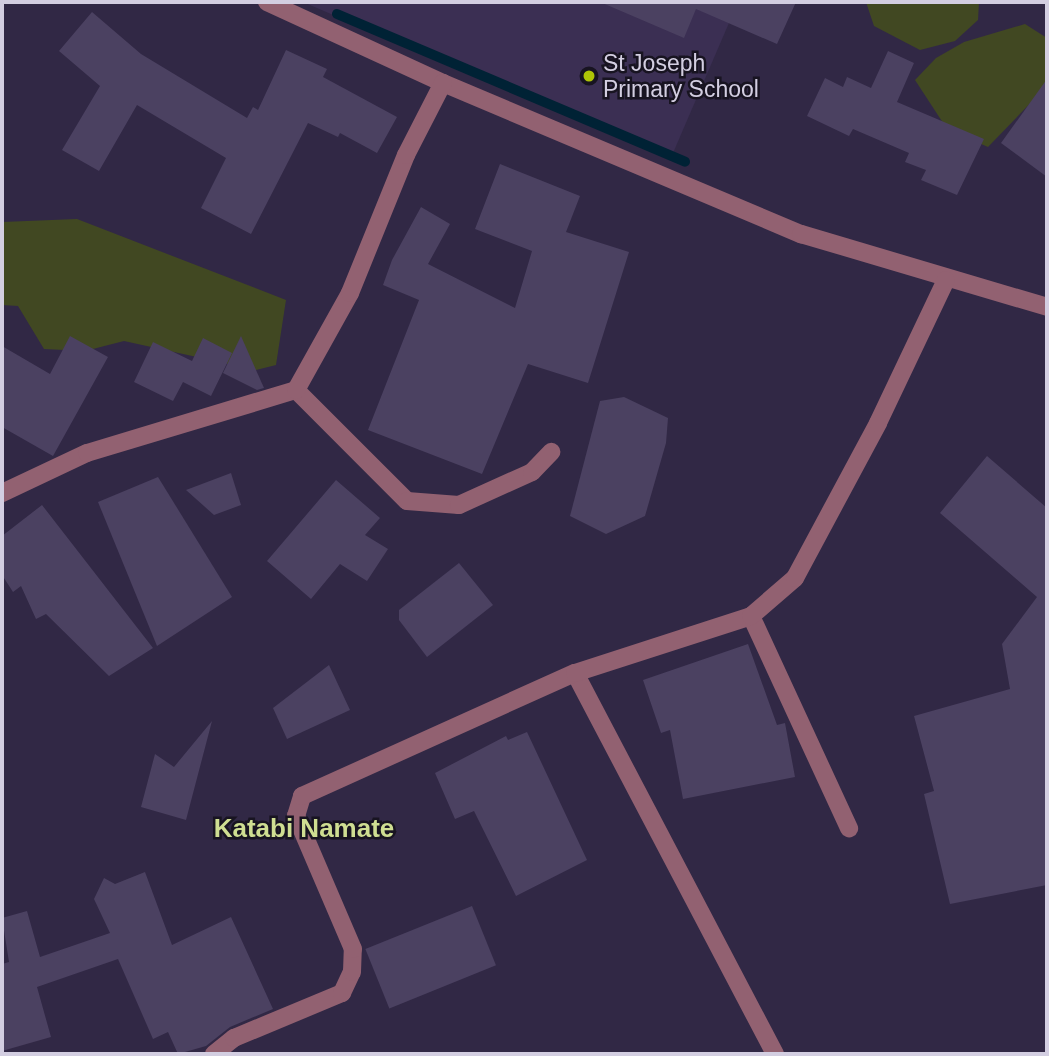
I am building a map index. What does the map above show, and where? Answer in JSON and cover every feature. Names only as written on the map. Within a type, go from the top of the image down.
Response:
[{"type":"street","points":[[267,2],[443,83],[801,234],[946,279],[1044,304]]},
{"type":"street","points":[[2,493],[87,453],[296,390],[350,293],[406,155],[443,83]]},
{"type":"street","points":[[214,1054],[234,1038],[342,993],[352,972],[353,950],[296,816],[302,796],[575,673],[751,616],[795,578],[878,423],[946,279]]},
{"type":"street","points":[[296,390],[407,501],[458,505],[532,472],[551,452]]},
{"type":"street","points":[[751,616],[849,828]]},
{"type":"street","points":[[575,673],[775,1054]]},
{"type":"shaded area","name":"St Joseph Primary School","points":[[303,2],[738,2],[670,160]]},
{"type":"green space","points":[[866,2],[979,2],[978,20],[955,41],[920,50],[874,26]]},
{"type":"green space","points":[[1025,24],[1047,38],[1047,82],[1043,90],[988,147],[947,129],[915,80],[936,58],[964,42]]},
{"type":"green space","points":[[77,219],[286,300],[276,365],[256,370],[124,341],[85,351],[44,349],[18,306],[2,305],[2,222]]},
{"type":"building","points":[[600,2],[796,2],[777,44],[696,9],[684,38]]},
{"type":"building","points":[[92,12],[141,54],[247,118],[253,107],[258,110],[286,50],[327,69],[323,77],[397,117],[377,153],[340,133],[338,137],[308,123],[251,234],[201,208],[226,158],[137,105],[99,171],[62,150],[100,86],[59,51]]},
{"type":"building","points":[[888,51],[914,63],[897,102],[984,139],[957,195],[921,180],[926,170],[905,162],[909,153],[853,129],[849,136],[807,116],[825,78],[843,87],[847,77],[871,88]]},
{"type":"building","points":[[1047,79],[1047,177],[1001,143]]},
{"type":"building","points":[[500,164],[580,196],[566,232],[629,252],[588,383],[528,364],[482,474],[368,430],[419,300],[383,285],[392,260],[421,207],[450,224],[428,264],[515,308],[532,251],[475,229]]},
{"type":"building","points":[[70,336],[108,357],[53,456],[2,427],[2,346],[50,374]]},
{"type":"building","points":[[241,336],[264,388],[257,390],[223,373]]},
{"type":"building","points":[[203,338],[232,353],[211,396],[183,382],[173,401],[134,382],[153,342],[192,361]]},
{"type":"building","points":[[624,397],[668,418],[666,443],[645,516],[606,534],[570,516],[600,401]]},
{"type":"building","points":[[987,456],[1047,508],[1047,885],[950,904],[924,794],[934,791],[914,716],[1010,689],[1002,644],[1037,597],[940,513]]},
{"type":"building","points":[[231,473],[241,505],[214,515],[186,490]]},
{"type":"building","points":[[158,477],[232,597],[157,646],[98,502]]},
{"type":"building","points":[[336,480],[380,518],[365,535],[388,549],[367,581],[340,564],[311,599],[267,561]]},
{"type":"building","points":[[42,505],[153,648],[109,676],[46,614],[36,619],[21,586],[13,592],[2,575],[2,536]]},
{"type":"building","points":[[459,563],[493,605],[427,657],[399,620],[399,610]]},
{"type":"building","points":[[748,644],[777,725],[785,723],[795,777],[683,799],[670,730],[661,733],[643,680]]},
{"type":"building","points":[[329,665],[350,710],[287,739],[273,708]]},
{"type":"building","points":[[212,721],[186,820],[141,807],[155,754],[174,767]]},
{"type":"building","points":[[527,732],[587,860],[516,896],[474,811],[455,819],[435,773],[506,736],[508,740]]},
{"type":"building","points":[[145,872],[172,945],[231,917],[273,1009],[230,1027],[206,1046],[178,1054],[168,1032],[153,1039],[118,959],[37,987],[51,1037],[2,1051],[2,964],[9,962],[2,918],[27,911],[40,957],[110,933],[94,899],[104,878],[115,884]]},
{"type":"building","points":[[472,906],[496,965],[389,1008],[365,949]]},
{"type":"waterway","points":[[337,14],[685,162]]},
{"type":"place","name":"St Joseph Primary School","points":[[589,76]]},
{"type":"district","name":"Katabi Namate","points":[[304,829]]}]
